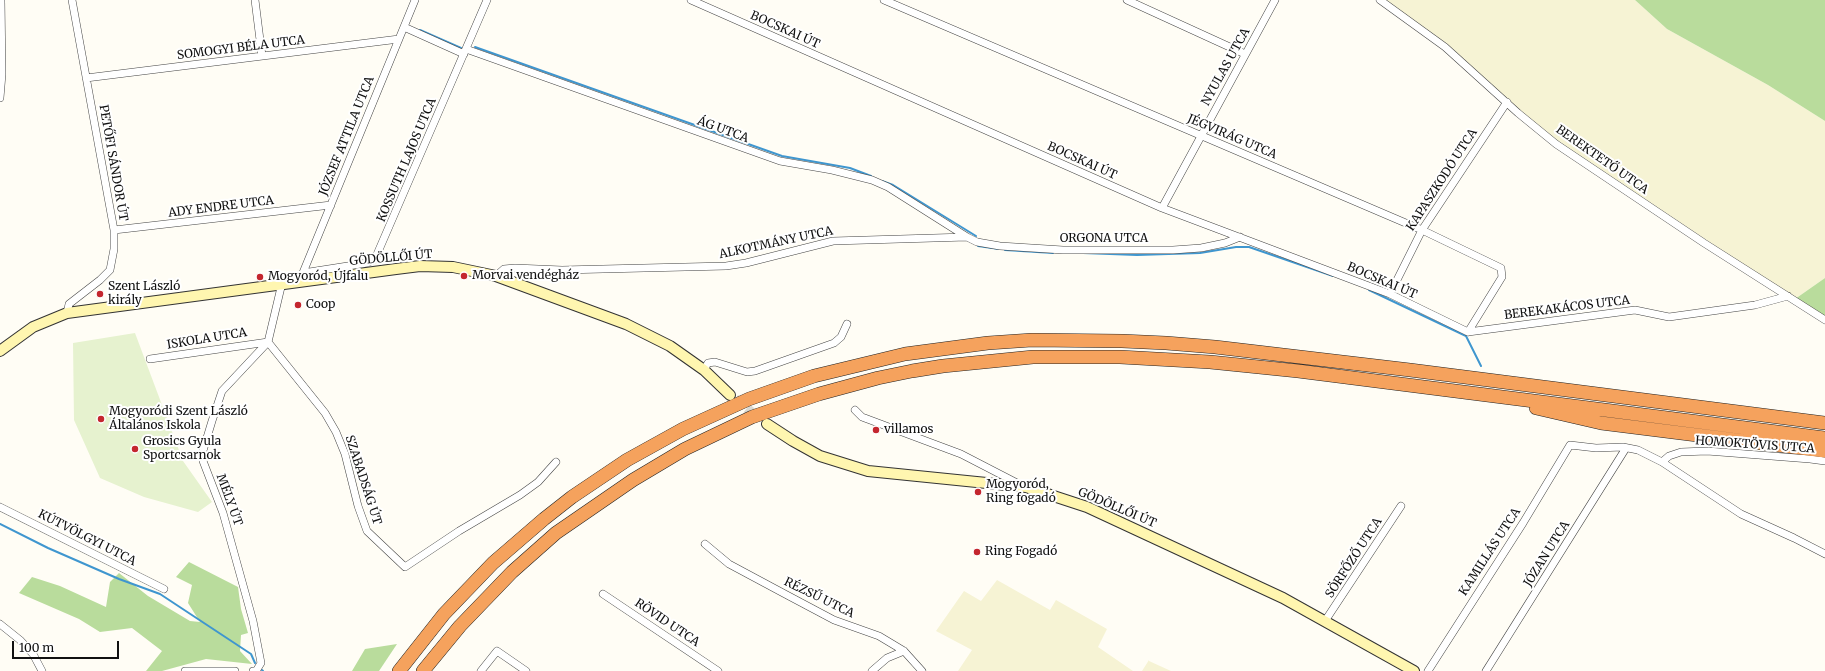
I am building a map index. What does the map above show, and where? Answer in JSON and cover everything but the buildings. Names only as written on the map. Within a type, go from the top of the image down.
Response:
[{"type":"highway","points":[[399,671],[444,614],[493,563],[544,518],[627,460],[683,429],[749,399],[814,376],[905,354],[988,343],[1032,340],[1115,341],[1173,344],[1410,370],[1825,423]]},
{"type":"highway","points":[[423,671],[460,626],[512,572],[556,533],[606,497],[669,458],[726,429],[785,405],[852,385],[912,371],[943,366],[1074,356],[1210,362],[1290,370],[1825,438]]},
{"type":"highway","points":[[1478,394],[1601,423],[1825,451]]},
{"type":"main road","name":"GÖDÖLLŐI ÚT","points":[[0,351],[33,327],[67,313],[282,283],[301,277],[396,268],[435,266],[453,267],[496,276],[626,324],[670,346],[704,370],[730,395]]},
{"type":"main road","name":"GÖDÖLLŐI ÚT","points":[[767,424],[820,456],[868,471],[1026,487],[1086,507],[1283,598],[1414,671]]},
{"type":"street","points":[[0,98],[2,74],[1,0]]},
{"type":"street","name":"PETŐFI SÁNDOR ÚT","points":[[67,313],[69,304],[100,280],[110,270],[113,255],[114,230],[72,0]]},
{"type":"street","points":[[255,0],[262,56]]},
{"type":"street","name":"JÓZSEF ATTILA UTCA","points":[[301,277],[415,0]]},
{"type":"street","name":"KOSSUTH LAJOS UTCA","points":[[301,277],[367,263],[376,259],[486,0]]},
{"type":"street","name":"BOCSKAI ÚT","points":[[690,0],[1162,208],[1390,294],[1468,332]]},
{"type":"street","name":"JÉGVIRÁG UTCA","points":[[884,0],[1422,230],[1502,268],[1502,277],[1468,332]]},
{"type":"street","points":[[1127,0],[1245,54]]},
{"type":"street","name":"NYULAS UTCA","points":[[1162,208],[1275,0]]},
{"type":"street","name":"BEREKTETŐ UTCA","points":[[1380,0],[1444,47],[1507,102],[1567,151],[1825,320]]},
{"type":"street","name":"ÁG UTCA","points":[[404,27],[465,51],[780,161],[832,170],[872,180],[912,201],[967,237]]},
{"type":"street","name":"SOMOGYI BÉLA UTCA","points":[[86,78],[399,39]]},
{"type":"street","name":"KAPASZKODÓ UTCA","points":[[1390,294],[1422,230],[1507,102]]},
{"type":"street","name":"ADY ENDRE UTCA","points":[[114,230],[331,205]]},
{"type":"street","name":"ORGONA UTCA","points":[[967,237],[988,244],[1020,248],[1063,250],[1173,250],[1201,248],[1225,243],[1240,237]]},
{"type":"street","name":"ALKOTMÁNY UTCA","points":[[496,276],[504,269],[515,268],[577,270],[726,266],[757,261],[833,241],[967,237]]},
{"type":"street","name":"MÉLY ÚT","points":[[253,671],[256,671],[261,663],[249,606],[224,513],[203,461],[202,454],[222,391],[268,342],[282,283]]},
{"type":"street","name":"BEREKAKÁCOS UTCA","points":[[1468,332],[1635,310],[1669,317],[1754,305],[1788,296]]},
{"type":"street","points":[[704,370],[708,363],[715,362],[747,372],[755,371],[834,343],[841,337],[847,324]]},
{"type":"street","name":"ISKOLA UTCA","points":[[150,359],[268,342]]},
{"type":"street","name":"SZABADSÁG ÚT","points":[[268,342],[324,412],[336,432],[345,454],[358,506],[367,531],[405,567],[459,531],[520,495],[538,482],[556,462]]},
{"type":"street","points":[[855,410],[862,417],[961,454],[1026,487]]},
{"type":"street","name":"KAMILLÁS UTCA","points":[[1428,671],[1523,523],[1570,445],[1596,448],[1626,448]]},
{"type":"street","points":[[1626,448],[1638,450],[1662,462],[1741,514],[1825,554]]},
{"type":"street","name":"JÓZAN UTCA","points":[[1486,671],[1626,448]]},
{"type":"street","name":"HOMOKTÖVIS UTCA","points":[[1662,462],[1669,456],[1681,452],[1707,451],[1810,459],[1825,462]]},
{"type":"street","name":"SÖRFŐZŐ UTCA","points":[[1325,621],[1401,506]]},
{"type":"street","name":"KÚTVÖLGYI UTCA","points":[[0,507],[164,589]]},
{"type":"street","name":"RÉZSŰ UTCA","points":[[705,544],[736,568],[834,620],[879,636],[904,651],[922,671]]},
{"type":"street","name":"RÖVID UTCA","points":[[603,594],[718,671]]},
{"type":"street","points":[[0,624],[20,640],[33,654],[42,671]]},
{"type":"street","points":[[481,671],[497,651],[526,671]]},
{"type":"street","points":[[872,671],[887,658],[904,651]]},
{"type":"street","points":[[185,671],[235,671]]},
{"type":"shaded area","points":[[1385,0],[1635,0],[1667,29],[1768,85],[1825,121],[1825,278],[1795,299],[1559,142]]},
{"type":"shaded area","points":[[997,580],[1050,610],[1056,600],[1107,629],[1098,647],[1133,671],[958,671],[972,650],[936,631],[964,591],[981,601]]},
{"type":"shaded area","points":[[1149,661],[1171,671],[1142,671]]},
{"type":"green space","points":[[1635,0],[1825,0],[1825,121],[1768,85],[1667,29]]},
{"type":"green space","points":[[1825,278],[1825,317],[1795,299]]},
{"type":"green space","points":[[135,333],[183,461],[212,502],[198,512],[144,497],[100,478],[74,420],[73,343]]},
{"type":"green space","points":[[189,562],[238,587],[241,609],[248,633],[241,635],[240,651],[252,664],[206,659],[162,671],[146,671],[162,651],[132,628],[100,632],[79,619],[19,593],[32,577],[60,586],[106,607],[110,582],[119,573],[148,596],[190,621],[200,622],[188,603],[192,585],[176,577]]},
{"type":"green space","points":[[397,644],[379,671],[352,671],[365,649]]},
{"type":"waterway","points":[[420,30],[461,48]]},
{"type":"waterway","points":[[475,47],[782,156],[850,168],[871,176]]},
{"type":"waterway","points":[[882,181],[893,185],[976,236]]},
{"type":"waterway","points":[[978,246],[999,249]]},
{"type":"waterway","points":[[1083,253],[1137,255],[1200,253],[1236,247],[1249,247],[1333,276]]},
{"type":"waterway","points":[[1005,250],[1053,253]]},
{"type":"waterway","points":[[1369,290],[1466,336],[1481,366]]},
{"type":"waterway","points":[[0,524],[48,548],[119,579],[160,594],[251,654],[255,663]]},
{"type":"tunnel","points":[[735,399],[760,419]]},
{"type":"place","name":"Morvai vendégház","points":[[464,276]]},
{"type":"place","name":"Mogyoród, Újfalu","points":[[260,277]]},
{"type":"place","name":"Szent László király","points":[[100,294]]},
{"type":"place","name":"Coop","points":[[298,305]]},
{"type":"place","name":"Mogyoródi Szent László Általános Iskola","points":[[101,419]]},
{"type":"place","name":"villamos","points":[[876,430]]},
{"type":"place","name":"Grosics Gyula Sportcsarnok","points":[[135,449]]},
{"type":"place","name":"Mogyoród, Ring fogadó","points":[[978,492]]},
{"type":"place","name":"Ring Fogadó","points":[[977,552]]}]
